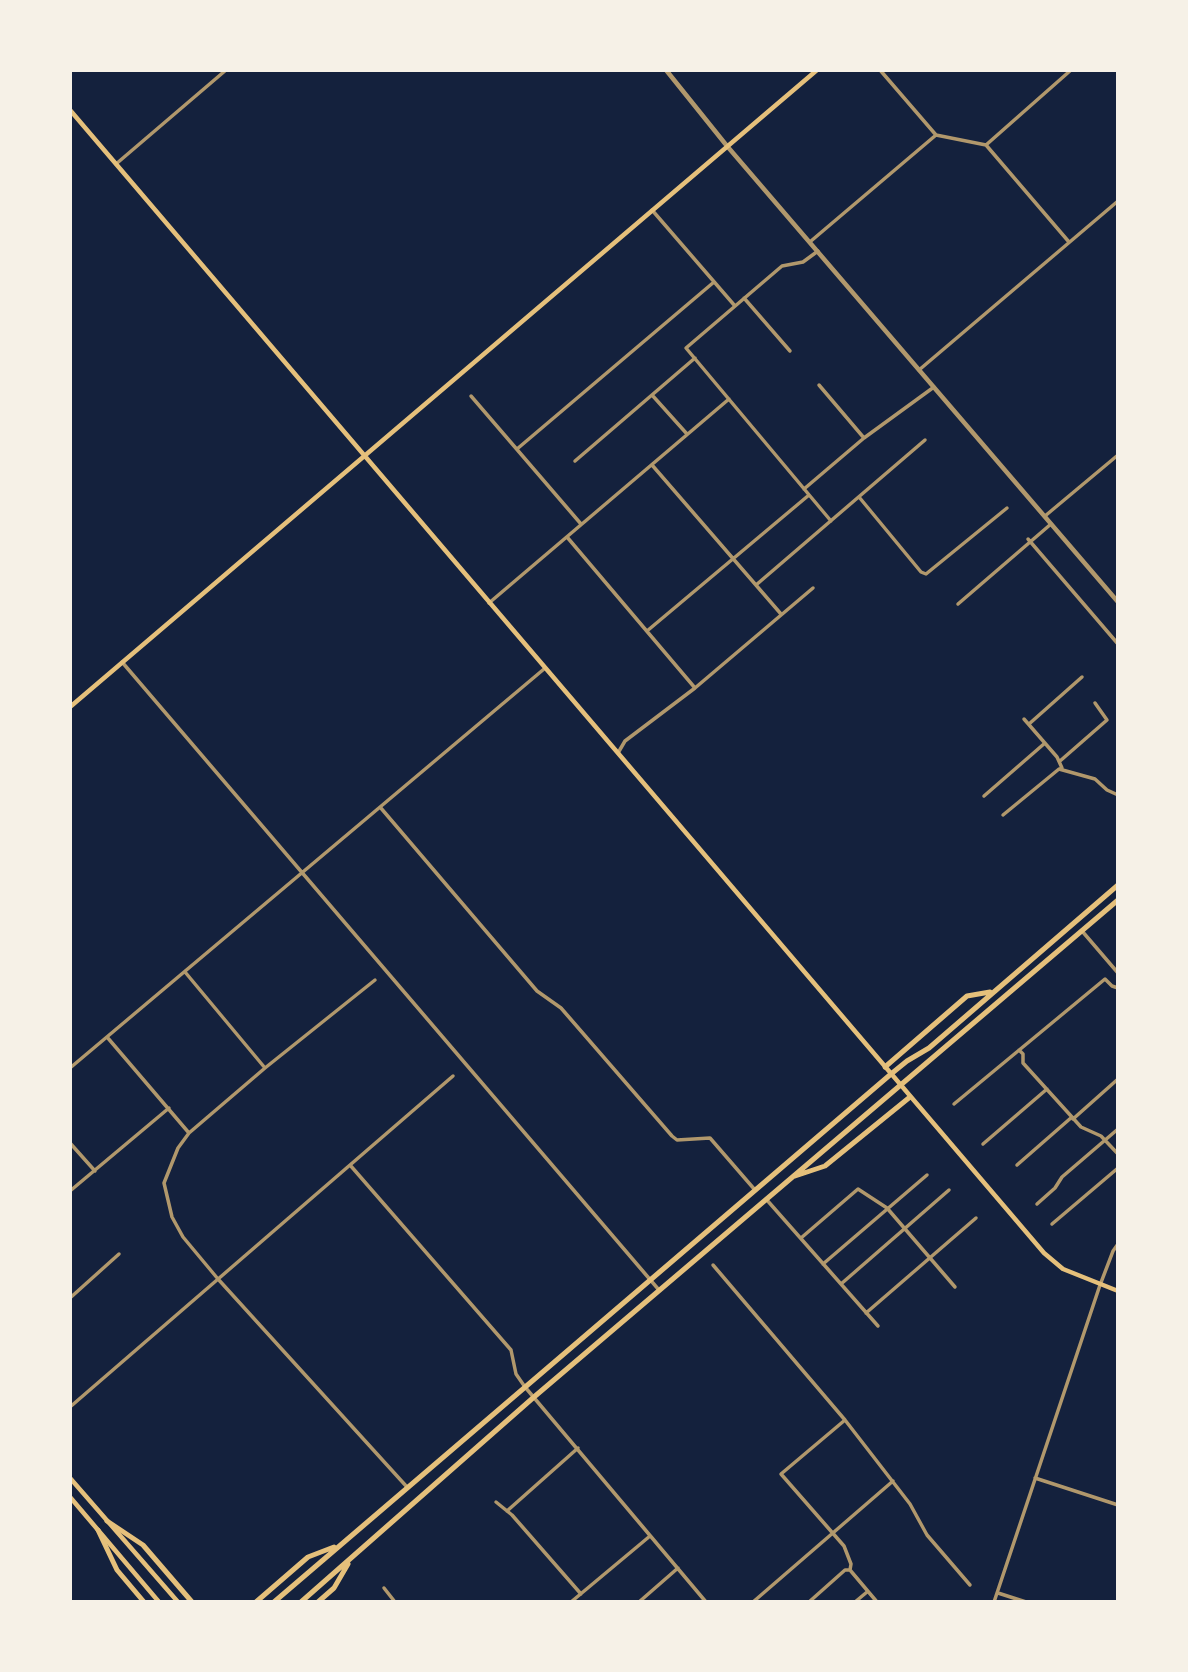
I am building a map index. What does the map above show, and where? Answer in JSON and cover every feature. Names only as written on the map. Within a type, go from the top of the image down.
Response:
[{"type":"main road","points":[[70,707],[817,70]]},
{"type":"main road","points":[[70,110],[1044,1253],[1063,1269],[1118,1292]]},
{"type":"main road","points":[[274,1602],[858,1102],[907,1061],[929,1048],[1118,885]]},
{"type":"main road","points":[[301,1602],[534,1396],[1118,901]]},
{"type":"main road","points":[[885,1067],[967,996],[993,991]]},
{"type":"main road","points":[[929,1048],[934,1056]]},
{"type":"main road","points":[[792,1177],[825,1166],[910,1097]]},
{"type":"main road","points":[[858,1102],[868,1113]]},
{"type":"main road","points":[[70,1478],[178,1602]]},
{"type":"main road","points":[[70,1497],[159,1602]]},
{"type":"main road","points":[[107,1521],[143,1545],[192,1602]]},
{"type":"main road","points":[[98,1530],[117,1570],[144,1602]]},
{"type":"main road","points":[[256,1602],[308,1557],[341,1545]]},
{"type":"main road","points":[[318,1602],[334,1588],[352,1558]]},
{"type":"street","points":[[116,164],[226,70]]},
{"type":"street","points":[[666,70],[727,146],[1118,602]]},
{"type":"street","points":[[880,70],[936,135],[986,145],[1069,242]]},
{"type":"street","points":[[986,145],[1072,70]]},
{"type":"street","points":[[811,242],[936,135]]},
{"type":"street","points":[[919,370],[1118,202]]},
{"type":"street","points":[[652,210],[735,306]]},
{"type":"street","points":[[818,251],[803,262],[782,265],[686,348],[831,521]]},
{"type":"street","points":[[517,449],[713,282]]},
{"type":"street","points":[[744,298],[790,351]]},
{"type":"street","points":[[575,461],[695,358]]},
{"type":"street","points":[[819,385],[864,438]]},
{"type":"street","points":[[804,489],[864,438],[934,387]]},
{"type":"street","points":[[652,395],[687,434]]},
{"type":"street","points":[[471,396],[581,525]]},
{"type":"street","points":[[489,603],[729,399]]},
{"type":"street","points":[[756,585],[925,440]]},
{"type":"street","points":[[1045,516],[1118,455]]},
{"type":"street","points":[[652,464],[782,614]]},
{"type":"street","points":[[647,631],[809,495]]},
{"type":"street","points":[[859,497],[921,572],[926,574],[1007,508]]},
{"type":"street","points":[[958,604],[1029,540],[1051,524]]},
{"type":"street","points":[[567,537],[695,688]]},
{"type":"street","points":[[1029,540],[1118,644]]},
{"type":"street","points":[[618,753],[625,741],[695,688],[813,588]]},
{"type":"street","points":[[122,662],[659,1290]]},
{"type":"street","points":[[70,1068],[544,668]]},
{"type":"street","points":[[1028,724],[1082,677]]},
{"type":"street","points":[[1060,761],[1107,720],[1095,703]]},
{"type":"street","points":[[1024,719],[1060,761],[1062,768]]},
{"type":"street","points":[[984,796],[1045,743]]},
{"type":"street","points":[[1003,815],[1052,773],[1062,768],[1095,779],[1107,790],[1118,794]]},
{"type":"street","points":[[380,807],[537,991],[561,1008],[672,1136],[677,1140],[710,1138],[755,1190]]},
{"type":"street","points":[[1082,931],[1118,973]]},
{"type":"street","points":[[185,972],[265,1068]]},
{"type":"street","points":[[954,1104],[1105,979],[1118,988]]},
{"type":"street","points":[[375,981],[265,1068],[189,1133],[178,1148],[164,1184],[172,1217],[218,1279],[407,1488]]},
{"type":"street","points":[[107,1037],[189,1133]]},
{"type":"street","points":[[1019,1050],[1023,1054],[1023,1063],[1072,1118],[1083,1129],[1101,1136],[1118,1154]]},
{"type":"street","points":[[70,1407],[453,1076]]},
{"type":"street","points":[[1017,1166],[1118,1079]]},
{"type":"street","points":[[983,1144],[1047,1089]]},
{"type":"street","points":[[70,1191],[169,1108]]},
{"type":"street","points":[[1037,1204],[1055,1188],[1062,1177],[1118,1129]]},
{"type":"street","points":[[70,1143],[95,1171]]},
{"type":"street","points":[[350,1165],[511,1350],[516,1374],[526,1387],[706,1602]]},
{"type":"street","points":[[1052,1224],[1118,1168]]},
{"type":"street","points":[[823,1264],[928,1175]]},
{"type":"street","points":[[801,1238],[858,1189],[887,1209],[956,1287]]},
{"type":"street","points":[[841,1284],[949,1191]]},
{"type":"street","points":[[766,1199],[878,1326]]},
{"type":"street","points":[[866,1313],[976,1218]]},
{"type":"street","points":[[994,1602],[1100,1285],[1118,1244]]},
{"type":"street","points":[[70,1298],[119,1254]]},
{"type":"street","points":[[713,1265],[845,1420],[910,1504],[927,1535],[970,1585]]},
{"type":"street","points":[[845,1420],[781,1474],[849,1554],[850,1570],[877,1602]]},
{"type":"street","points":[[507,1511],[578,1448]]},
{"type":"street","points":[[1035,1478],[1118,1505]]},
{"type":"street","points":[[753,1602],[892,1481]]},
{"type":"street","points":[[496,1502],[580,1594]]},
{"type":"street","points":[[571,1602],[650,1535]]},
{"type":"street","points":[[639,1602],[678,1568]]},
{"type":"street","points":[[809,1602],[845,1570],[850,1570]]},
{"type":"street","points":[[384,1588],[396,1602]]},
{"type":"street","points":[[855,1602],[868,1591]]},
{"type":"street","points":[[997,1593],[1026,1602]]}]
